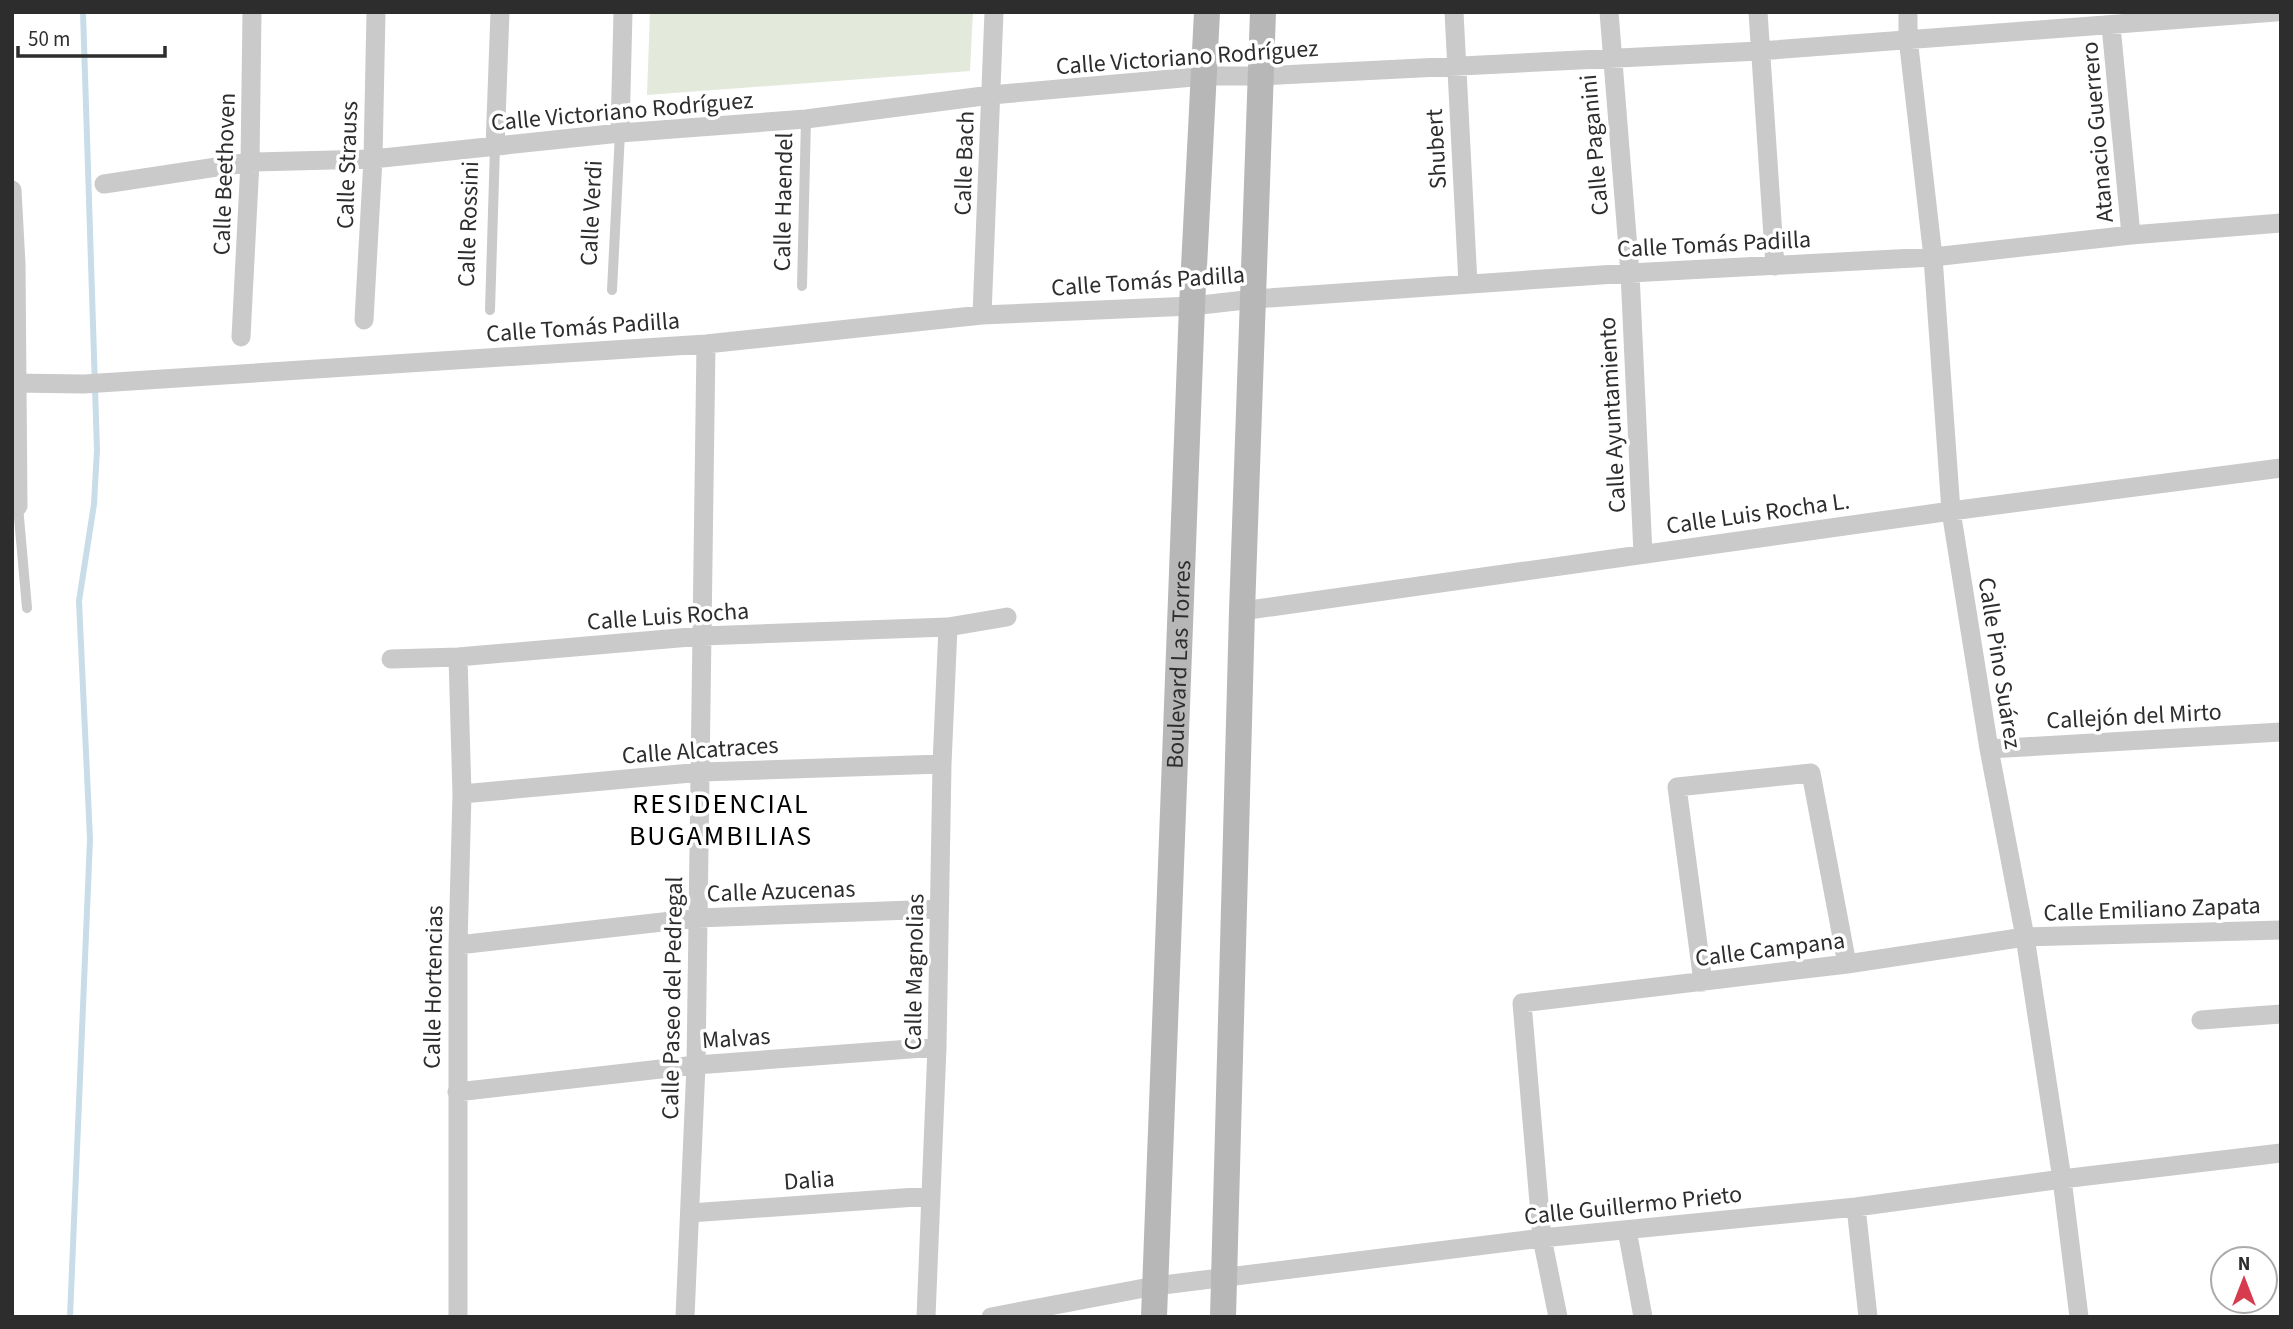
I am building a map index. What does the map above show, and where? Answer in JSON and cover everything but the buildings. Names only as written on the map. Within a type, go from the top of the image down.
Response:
[{"type":"street","name":"Calle Beethoven","points":[[242,337],[250,162],[252,12]]},
{"type":"street","name":"Calle Strauss","points":[[364,320],[373,159],[376,12]]},
{"type":"street","name":"Calle Rossini","points":[[495,147],[500,12]]},
{"type":"street","name":"Calle Verdi","points":[[620,133],[623,12]]},
{"type":"street","name":"Calle Bach","points":[[982,315],[995,12]]},
{"type":"street","name":"Boulevard Las Torres","points":[[1154,1317],[1192,306],[1207,12]]},
{"type":"street","points":[[1223,1317],[1262,12]]},
{"type":"street","name":"Shubert","points":[[1454,12],[1468,284]]},
{"type":"street","name":"Calle Paganini","points":[[1609,12],[1630,273]]},
{"type":"street","points":[[1758,12],[1775,266]]},
{"type":"street","name":"Calle Pino Suárez","points":[[1908,12],[1908,38],[1933,257],[1951,511],[1989,749],[2025,937],[2062,1179],[2079,1317]]},
{"type":"street","name":"Calle Victoriano Rodríguez","points":[[104,184],[250,162],[373,159],[620,133],[806,118],[991,95],[1205,76],[1260,76],[1759,51],[2276,12]]},
{"type":"street","name":"Atanacio Guerrero","points":[[2111,26],[2131,235]]},
{"type":"street","points":[[12,190],[15,505]]},
{"type":"street","name":"Calle Tomás Padilla","points":[[15,383],[94,383],[706,344],[982,315],[1192,306],[1254,299],[1630,273],[1933,257],[2131,235],[2281,223]]},
{"type":"street","name":"Calle Ayuntamiento","points":[[1630,273],[1643,554]]},
{"type":"street","name":"Calle Paseo del Pedregal","points":[[685,1317],[696,1065],[706,344]]},
{"type":"street","name":"Calle Luis Rocha L.","points":[[1242,611],[1951,511],[2281,468]]},
{"type":"street","name":"Calle Luis Rocha","points":[[391,659],[457,657],[702,636],[948,628],[1007,617]]},
{"type":"street","name":"Calle Magnolias","points":[[926,1317],[937,1047],[942,764],[948,628]]},
{"type":"street","name":"Calle Hortencias","points":[[457,657],[462,794],[457,945],[458,1317]]},
{"type":"street","name":"Callejón del Mirto","points":[[1989,749],[2281,732]]},
{"type":"street","name":"Calle Alcatraces","points":[[462,794],[702,772],[942,764]]},
{"type":"street","points":[[1703,982],[1677,787],[1811,773],[1847,964]]},
{"type":"street","name":"Calle Azucenas","points":[[457,945],[698,918],[939,909]]},
{"type":"street","name":"Calle Emiliano Zapata","points":[[2025,937],[2281,930]]},
{"type":"street","name":"Calle Campana","points":[[1542,1238],[1522,1003],[1847,964],[2025,937]]},
{"type":"street","points":[[2201,1020],[2281,1014]]},
{"type":"street","name":"Malvas","points":[[457,1092],[696,1065],[937,1047]]},
{"type":"street","name":"Calle Guillermo Prieto","points":[[991,1317],[1155,1286],[1542,1238],[1856,1207],[2281,1153]]},
{"type":"street","name":"Dalia","points":[[690,1213],[930,1196]]},
{"type":"street","points":[[1856,1207],[1868,1317]]},
{"type":"street","points":[[1628,1230],[1643,1317]]},
{"type":"street","points":[[1542,1238],[1558,1317]]},
{"type":"lane","name":"Calle Haendel","points":[[802,286],[806,118]]},
{"type":"lane","name":"Calle Verdi","points":[[612,290],[620,133]]},
{"type":"lane","name":"Calle Rossini","points":[[490,310],[495,147]]},
{"type":"lane","points":[[15,505],[27,608]]},
{"type":"shaded area","points":[[650,12],[973,12],[970,71],[647,95]]},
{"type":"waterway","points":[[70,1317],[90,839],[79,601],[94,504],[97,450],[83,12]]},
{"type":"district","name":"RESIDENCIAL BUGAMBILIAS","points":[[721,819]]}]
